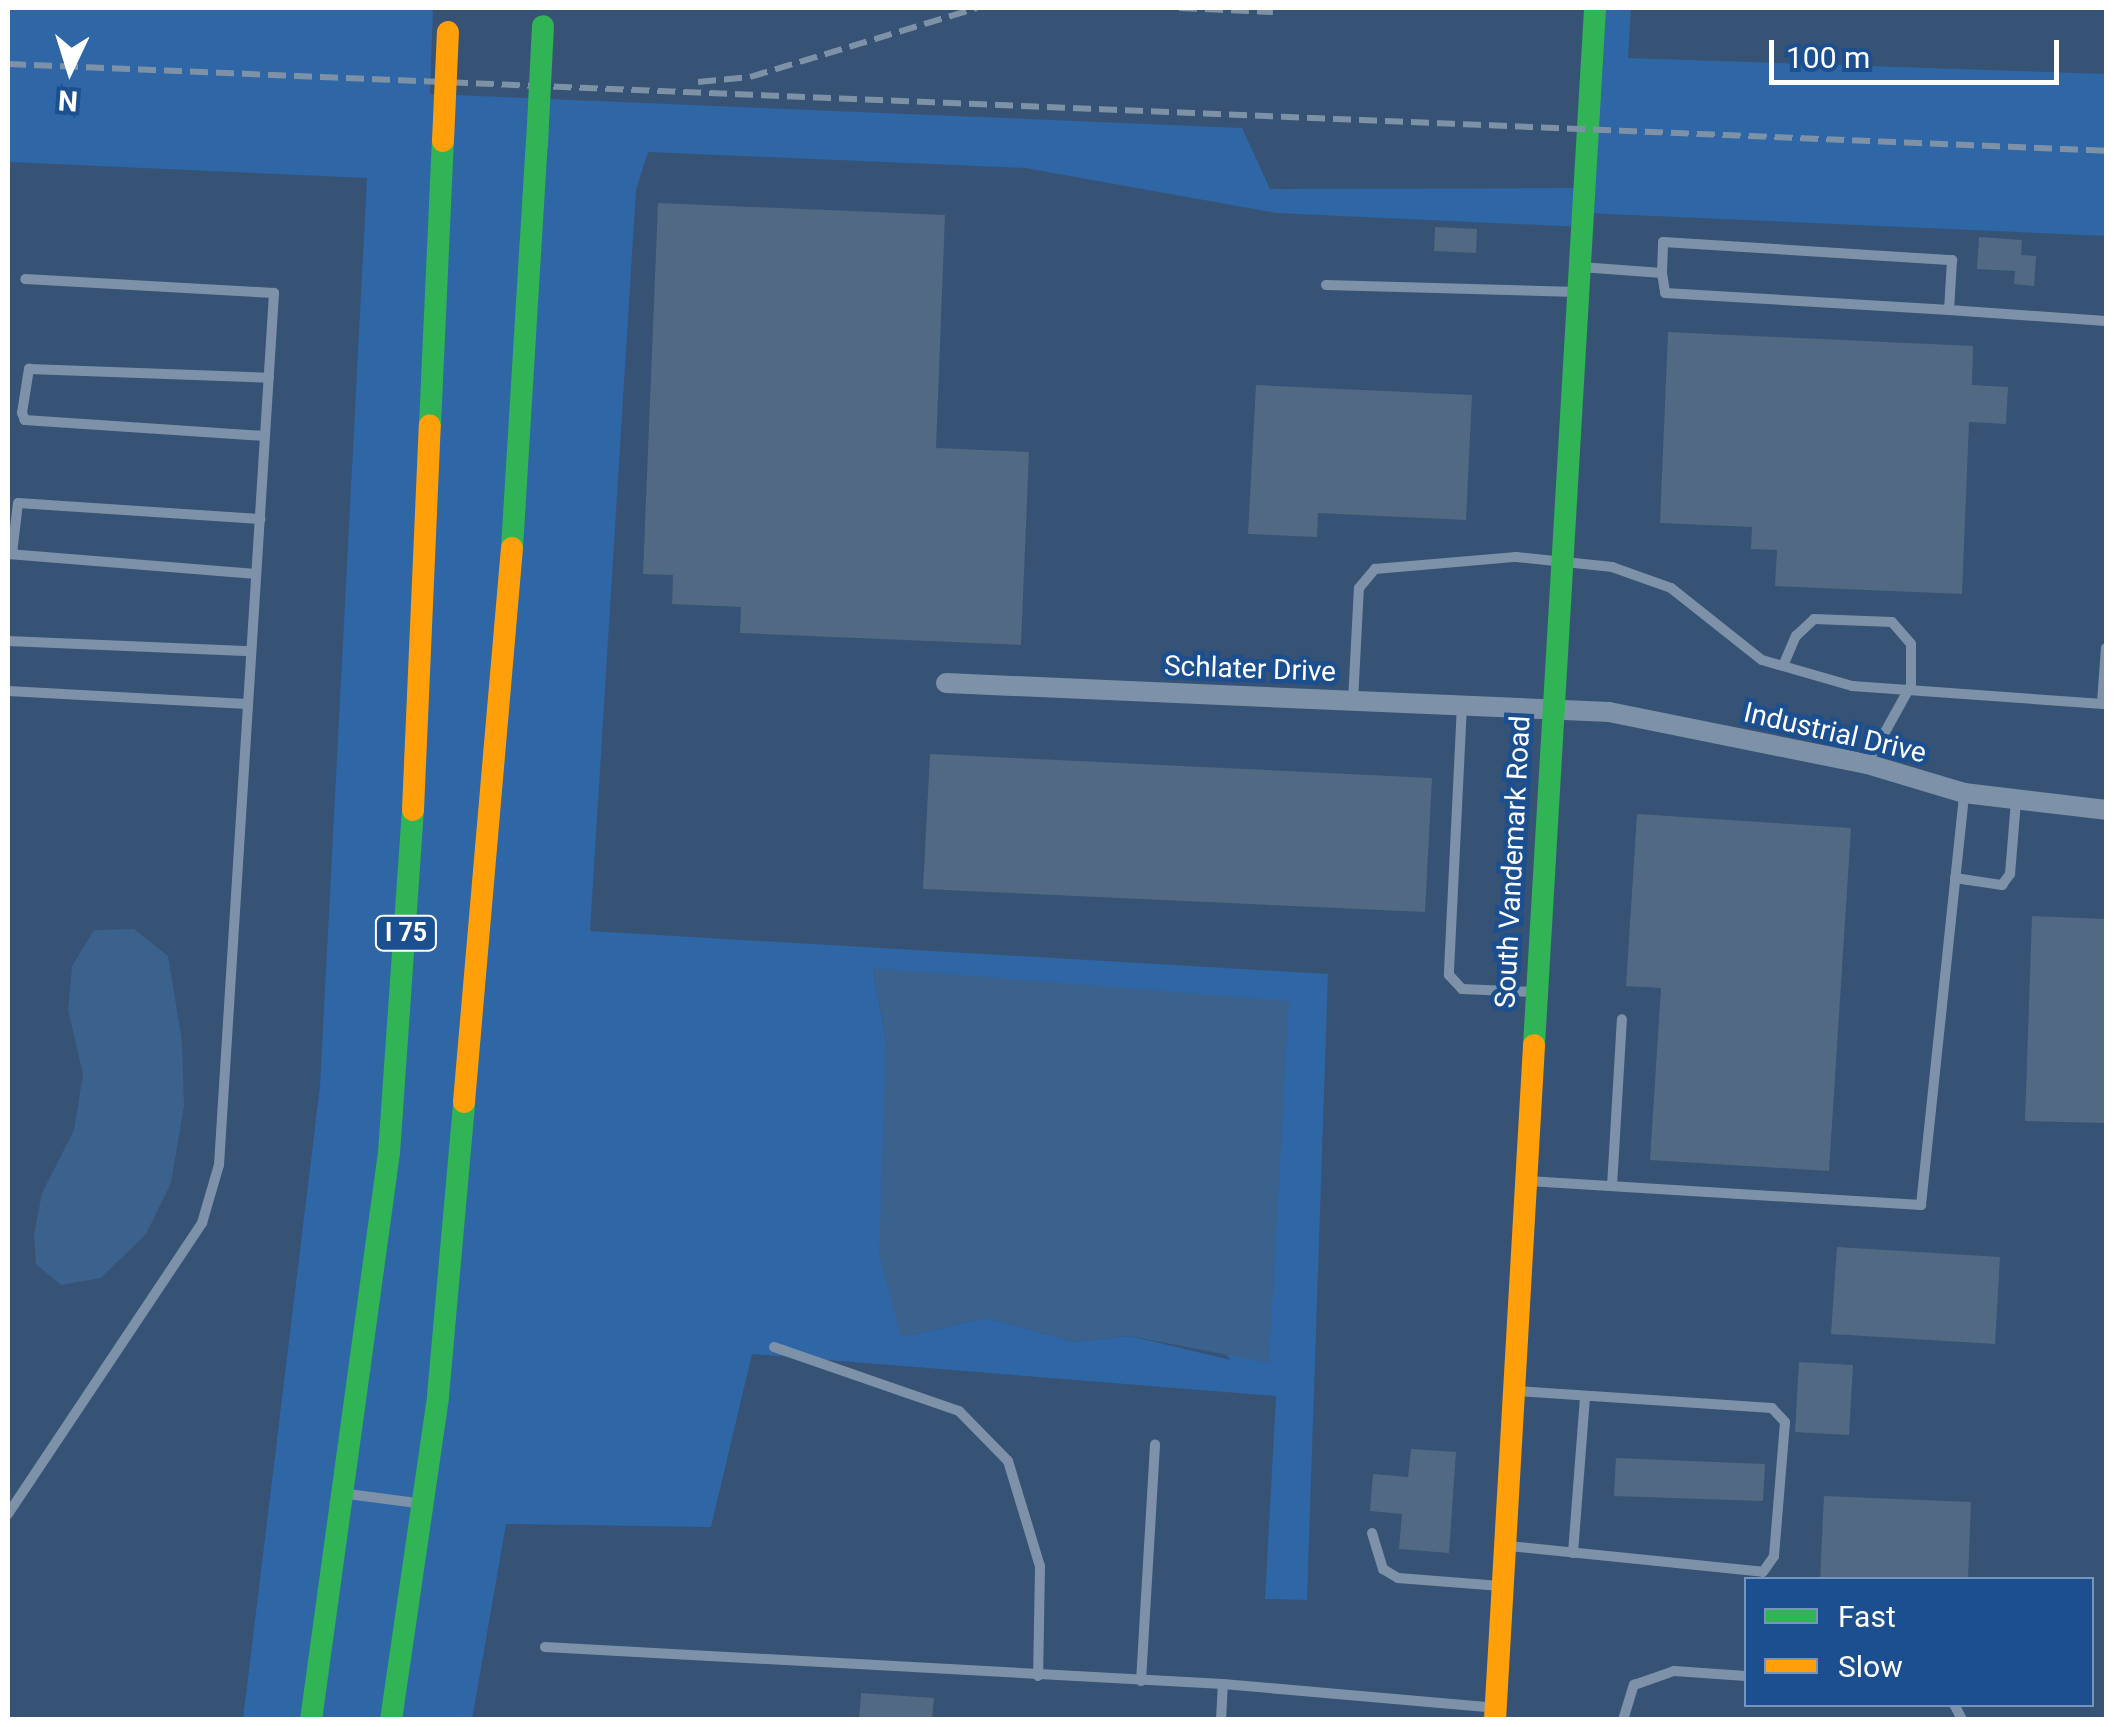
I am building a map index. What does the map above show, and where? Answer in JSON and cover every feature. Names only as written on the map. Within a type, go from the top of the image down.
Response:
[{"type":"main road","name":"I 75","points":[[311,1720],[390,1152],[410,894],[450,8]]},
{"type":"main road","name":"South Vandemark Road","points":[[1495,1714],[1528,1181],[1559,558],[1595,8]]},
{"type":"main road","name":"I 75","points":[[391,1720],[438,1396],[522,439],[543,17]]},
{"type":"street","name":"Schlater Drive","points":[[946,684],[1552,709]]},
{"type":"street","name":"Industrial Drive","points":[[1552,709],[1610,712],[1867,764],[1964,793],[2106,810]]},
{"type":"lane","points":[[1949,310],[1952,260],[1664,242],[1665,293],[2106,320]]},
{"type":"lane","points":[[1580,267],[1662,273]]},
{"type":"lane","points":[[8,1514],[202,1223],[219,1165],[274,293],[25,278]]},
{"type":"lane","points":[[1326,285],[1578,292]]},
{"type":"lane","points":[[265,436],[25,420],[22,413],[28,368],[269,378]]},
{"type":"lane","points":[[256,574],[10,554],[18,504],[260,519]]},
{"type":"lane","points":[[1352,701],[1360,588],[1375,570],[1559,558],[1612,567],[1671,588],[1762,660],[1852,686],[1911,685],[2104,703],[2106,648]]},
{"type":"lane","points":[[1782,666],[1796,636],[1814,620],[1852,616],[1892,622],[1911,644],[1911,685],[1867,764]]},
{"type":"lane","points":[[8,641],[251,651]]},
{"type":"lane","points":[[8,691],[247,704]]},
{"type":"lane","points":[[1462,705],[1449,975],[1462,988],[1536,992]]},
{"type":"lane","points":[[1528,1181],[1921,1205],[1964,793]]},
{"type":"lane","points":[[1955,878],[2002,884],[2010,874],[2016,801]]},
{"type":"lane","points":[[1612,1186],[1622,1018]]},
{"type":"lane","points":[[774,1346],[959,1411],[1008,1461],[1040,1566],[1038,1676]]},
{"type":"lane","points":[[1504,1546],[1763,1572],[1774,1556],[1784,1441],[1785,1422],[1772,1408],[1514,1391]]},
{"type":"lane","points":[[1573,1553],[1586,1396]]},
{"type":"lane","points":[[1141,1681],[1154,1444]]},
{"type":"lane","points":[[342,1493],[422,1504]]},
{"type":"lane","points":[[1372,1533],[1383,1569],[1398,1578],[1502,1586]]},
{"type":"lane","points":[[545,1647],[1223,1684],[1495,1714]]},
{"type":"lane","points":[[1623,1720],[1634,1686],[1674,1671],[1744,1676]]},
{"type":"lane","points":[[1221,1720],[1223,1684]]},
{"type":"shaded area","points":[[8,8],[433,8],[430,94],[1242,128],[1270,189],[1586,188],[1595,8],[1631,8],[1628,58],[2106,74],[2106,236],[1585,213],[1583,227],[1276,213],[1025,168],[648,152],[636,190],[590,931],[1328,974],[1307,1600],[1265,1599],[1276,1396],[752,1354],[711,1527],[506,1524],[472,1720],[243,1719],[320,1086],[367,178],[8,162]],"holes":[[[873,969],[1231,1360],[1130,1336],[1074,1342],[987,1318],[901,1337],[886,1041]]]},
{"type":"shaded area","points":[[134,929],[168,956],[182,1041],[184,1106],[171,1183],[146,1234],[101,1278],[61,1285],[36,1264],[34,1235],[42,1193],[74,1130],[83,1074],[68,1010],[72,966],[94,930]]},
{"type":"shaded area","points":[[873,968],[1289,1001],[1269,1363],[1130,1336],[1074,1342],[987,1318],[901,1337],[879,1255],[886,1041]]},
{"type":"building","points":[[658,203],[945,215],[936,448],[1029,452],[1021,645],[740,633],[741,607],[672,604],[673,575],[643,574]]},
{"type":"building","points":[[1435,227],[1477,229],[1476,253],[1434,251]]},
{"type":"building","points":[[1979,237],[2022,240],[2021,255],[2036,256],[2034,286],[2014,284],[2015,271],[1977,269]]},
{"type":"building","points":[[1668,332],[1973,346],[1972,385],[2008,387],[2006,424],[1969,422],[1962,594],[1775,586],[1777,550],[1751,549],[1752,527],[1660,523]]},
{"type":"building","points":[[1256,385],[1472,395],[1466,520],[1318,513],[1317,537],[1248,534]]},
{"type":"building","points":[[930,754],[1432,778],[1425,912],[923,889]]},
{"type":"building","points":[[1637,814],[1851,828],[1829,1171],[1650,1160],[1661,988],[1626,986]]},
{"type":"building","points":[[2032,916],[2106,919],[2106,1123],[2025,1121]]},
{"type":"building","points":[[1837,1247],[2000,1257],[1995,1344],[1831,1334]]},
{"type":"building","points":[[1799,1362],[1853,1365],[1849,1435],[1795,1432]]},
{"type":"building","points":[[1411,1449],[1456,1452],[1449,1553],[1399,1549],[1402,1514],[1370,1511],[1373,1474],[1408,1477]]},
{"type":"building","points":[[1616,1458],[1765,1464],[1763,1501],[1614,1496]]},
{"type":"building","points":[[1824,1496],[1971,1502],[1968,1577],[1820,1577]]},
{"type":"building","points":[[861,1693],[934,1698],[932,1720],[859,1720]]},
{"type":"railway","points":[[698,82],[750,77],[977,8]]},
{"type":"railway","points":[[1179,8],[1273,12]]},
{"type":"railway","points":[[8,64],[2106,151]]},
{"type":"traffic: fast","points":[[1534,1045],[1595,8]]},
{"type":"traffic: fast","points":[[537,144],[543,26]]},
{"type":"traffic: fast","points":[[430,425],[443,141]]},
{"type":"traffic: fast","points":[[512,548],[537,144]]},
{"type":"traffic: fast","points":[[311,1720],[389,1153],[413,810]]},
{"type":"traffic: fast","points":[[391,1720],[438,1396],[464,1102]]},
{"type":"traffic: slow","points":[[443,141],[448,32]]},
{"type":"traffic: slow","points":[[413,810],[430,425]]},
{"type":"traffic: slow","points":[[464,1102],[512,548]]},
{"type":"traffic: slow","points":[[1495,1720],[1534,1045]]}]
